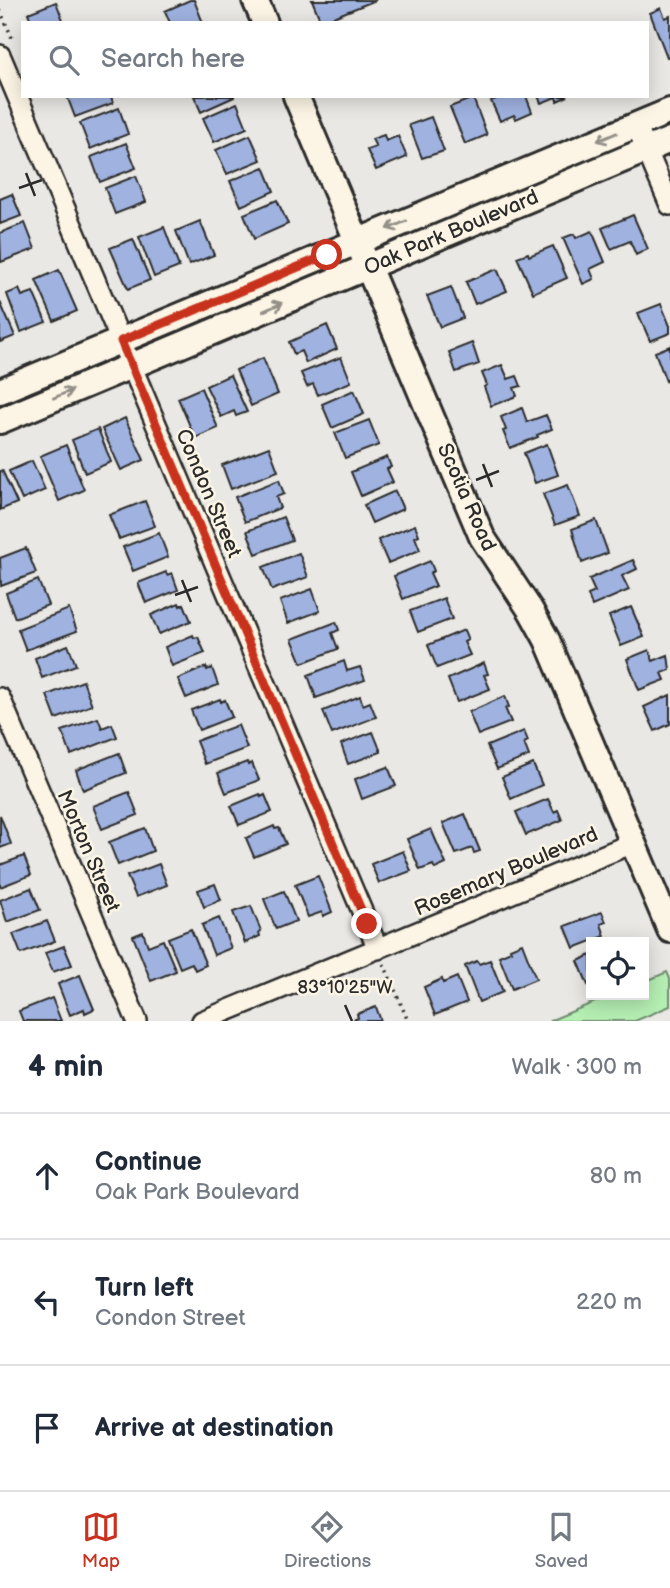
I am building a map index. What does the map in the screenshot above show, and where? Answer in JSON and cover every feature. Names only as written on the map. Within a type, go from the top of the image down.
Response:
[{"type":"street","points":[[255,0],[264,21]]},
{"type":"street","name":"Condon Street","points":[[7,49],[21,85]]},
{"type":"street","name":"Condon Street","points":[[26,98],[131,366],[380,954]]},
{"type":"street","name":"Scotia Road","points":[[297,98],[482,537],[547,640],[670,930]]},
{"type":"street","name":"Oak Park Boulevard","points":[[0,391],[670,111]]},
{"type":"street","points":[[636,125],[670,205]]},
{"type":"street","name":"Oak Park Boulevard","points":[[0,421],[670,140]]},
{"type":"street","name":"Morton Street","points":[[0,698],[137,1021]]},
{"type":"street","name":"Rosemary Boulevard","points":[[202,1021],[380,954],[633,843]]},
{"type":"path","points":[[0,10],[7,49]]},
{"type":"path","points":[[380,954],[408,1021]]},
{"type":"green space","points":[[667,972],[670,979],[670,1006],[635,1021],[549,1021],[600,1000],[649,1000],[649,980]]},
{"type":"building","points":[[194,0],[202,21],[169,21],[165,11]]},
{"type":"building","points":[[312,0],[376,0],[324,21],[321,21]]},
{"type":"building","points":[[56,2],[63,21],[31,21],[28,13]]},
{"type":"building","points":[[661,8],[665,18],[670,16],[670,56],[667,57],[650,13]]},
{"type":"building","points":[[68,98],[112,98],[113,103],[75,117]]},
{"type":"building","points":[[195,98],[232,98],[201,112]]},
{"type":"building","points":[[473,98],[487,135],[465,144],[450,107]]},
{"type":"building","points":[[498,98],[527,98],[532,112],[516,119],[514,115],[500,121],[491,101]]},
{"type":"building","points":[[539,98],[554,98],[541,103]]},
{"type":"building","points":[[237,103],[247,128],[214,142],[203,118]]},
{"type":"building","points":[[119,108],[128,134],[90,149],[80,123]]},
{"type":"building","points":[[431,117],[444,151],[422,158],[409,125]]},
{"type":"building","points":[[250,135],[261,160],[227,174],[216,150]]},
{"type":"building","points":[[384,135],[386,141],[398,136],[407,157],[376,170],[367,150],[376,147],[372,139]]},
{"type":"building","points":[[126,143],[136,168],[100,182],[91,157]]},
{"type":"building","points":[[264,167],[274,191],[241,206],[230,181]]},
{"type":"building","points":[[136,176],[146,202],[115,214],[105,188]]},
{"type":"building","points":[[12,194],[21,216],[0,224],[0,199]]},
{"type":"building","points":[[277,200],[288,224],[254,239],[244,214]]},
{"type":"building","points":[[633,215],[648,249],[636,255],[630,241],[611,249],[602,228]]},
{"type":"building","points":[[200,221],[214,255],[189,265],[176,231]]},
{"type":"building","points":[[25,223],[35,249],[1,262],[0,233]]},
{"type":"building","points":[[164,227],[179,267],[154,277],[139,237]]},
{"type":"building","points":[[592,231],[605,262],[590,269],[594,279],[583,284],[563,238],[574,234],[576,238]]},
{"type":"building","points":[[133,239],[150,280],[128,289],[110,248]]},
{"type":"building","points":[[553,246],[567,278],[533,293],[517,257],[528,253],[529,256]]},
{"type":"building","points":[[497,269],[507,291],[475,304],[466,282]]},
{"type":"building","points":[[59,270],[77,311],[54,321],[36,280]]},
{"type":"building","points":[[451,287],[463,318],[440,327],[427,296]]},
{"type":"building","points":[[19,289],[22,296],[33,292],[46,322],[21,332],[7,294]]},
{"type":"building","points":[[0,302],[15,336],[0,342]]},
{"type":"building","points":[[661,304],[670,333],[650,341],[638,313]]},
{"type":"building","points":[[327,325],[337,349],[306,363],[301,351],[294,354],[289,342]]},
{"type":"building","points":[[472,343],[479,364],[456,372],[449,352]]},
{"type":"building","points":[[670,346],[670,379],[666,381],[655,352]]},
{"type":"building","points":[[341,357],[351,382],[318,395],[313,384],[307,387],[301,373]]},
{"type":"building","points":[[263,358],[278,394],[251,406],[236,370]]},
{"type":"building","points":[[502,365],[508,379],[517,376],[521,386],[514,388],[517,396],[491,406],[482,373]]},
{"type":"building","points":[[230,375],[247,412],[236,416],[234,411],[221,417],[206,386]]},
{"type":"building","points":[[201,388],[218,428],[195,438],[178,398]]},
{"type":"building","points":[[354,390],[364,414],[332,428],[322,404]]},
{"type":"building","points":[[522,408],[527,422],[546,415],[552,429],[510,448],[501,417]]},
{"type":"building","points":[[125,418],[144,460],[121,470],[102,429]]},
{"type":"building","points":[[369,420],[379,445],[345,458],[335,433]]},
{"type":"building","points":[[98,429],[111,462],[85,473],[72,440]]},
{"type":"building","points":[[547,444],[558,475],[535,483],[524,453]]},
{"type":"building","points":[[66,445],[84,490],[59,501],[40,456]]},
{"type":"building","points":[[269,447],[278,471],[231,489],[222,465]]},
{"type":"building","points":[[387,457],[391,467],[387,469],[393,482],[361,496],[351,472]]},
{"type":"building","points":[[32,461],[45,490],[22,500],[9,471]]},
{"type":"building","points":[[2,470],[17,503],[0,510],[0,471]]},
{"type":"building","points":[[279,480],[284,494],[276,497],[280,508],[245,522],[235,497]]},
{"type":"building","points":[[568,485],[580,516],[555,525],[543,494]]},
{"type":"building","points":[[395,491],[403,509],[372,523],[364,505]]},
{"type":"building","points":[[145,501],[155,526],[119,539],[109,515]]},
{"type":"building","points":[[283,517],[292,540],[256,554],[247,531]]},
{"type":"building","points":[[596,520],[608,553],[582,563],[572,529]]},
{"type":"building","points":[[415,525],[419,535],[415,537],[420,550],[388,563],[378,540]]},
{"type":"building","points":[[159,533],[168,557],[133,571],[123,547]]},
{"type":"building","points":[[26,548],[36,573],[1,586],[0,558]]},
{"type":"building","points":[[299,553],[308,577],[272,590],[263,567]]},
{"type":"building","points":[[633,560],[637,569],[622,576],[629,590],[592,606],[588,595],[595,592],[589,579]]},
{"type":"building","points":[[430,561],[434,571],[430,573],[436,586],[403,599],[394,576]]},
{"type":"building","points":[[166,572],[167,575],[172,573],[178,590],[146,603],[138,583]]},
{"type":"building","points":[[38,580],[48,605],[15,618],[6,593]]},
{"type":"building","points":[[312,589],[320,611],[288,623],[280,601]]},
{"type":"building","points":[[444,598],[452,619],[418,632],[410,611]]},
{"type":"building","points":[[179,603],[180,606],[184,604],[191,621],[159,634],[151,615]]},
{"type":"building","points":[[631,607],[644,637],[621,646],[609,616]]},
{"type":"building","points":[[69,609],[77,631],[26,650],[18,629]]},
{"type":"building","points":[[336,622],[339,630],[332,633],[338,649],[302,663],[292,639]]},
{"type":"building","points":[[464,630],[468,640],[464,642],[470,655],[437,668],[428,645]]},
{"type":"building","points":[[193,635],[194,638],[198,637],[205,653],[172,666],[165,647]]},
{"type":"building","points":[[68,645],[76,665],[42,678],[35,658]]},
{"type":"building","points":[[649,650],[653,661],[668,655],[670,670],[662,673],[665,680],[639,690],[627,659]]},
{"type":"building","points":[[344,661],[347,671],[360,667],[365,680],[316,698],[308,675]]},
{"type":"building","points":[[484,663],[488,674],[484,675],[490,689],[457,702],[448,679]]},
{"type":"building","points":[[206,667],[207,670],[212,668],[218,685],[186,698],[178,679]]},
{"type":"building","points":[[83,681],[92,705],[56,719],[47,695]]},
{"type":"building","points":[[670,695],[670,724],[655,731],[644,707]]},
{"type":"building","points":[[360,696],[363,705],[370,702],[376,717],[332,734],[323,711]]},
{"type":"building","points":[[505,696],[509,707],[505,708],[511,722],[478,735],[469,712]]},
{"type":"building","points":[[220,699],[221,702],[225,700],[232,717],[199,730],[191,710]]},
{"type":"building","points":[[98,718],[102,728],[112,724],[117,737],[71,755],[62,731]]},
{"type":"building","points":[[238,725],[247,748],[205,764],[196,741]]},
{"type":"building","points":[[524,731],[528,741],[524,743],[529,756],[497,769],[487,746]]},
{"type":"building","points":[[373,732],[381,752],[348,764],[341,744]]},
{"type":"building","points":[[119,753],[126,773],[83,790],[76,770]]},
{"type":"building","points":[[247,762],[248,765],[252,763],[259,780],[226,793],[218,773]]},
{"type":"building","points":[[533,764],[542,785],[511,799],[502,777]]},
{"type":"building","points":[[388,767],[396,786],[362,799],[355,779]]},
{"type":"building","points":[[129,792],[138,815],[102,829],[93,806]]},
{"type":"building","points":[[260,794],[261,797],[265,795],[272,812],[239,825],[231,806]]},
{"type":"building","points":[[548,799],[554,812],[558,810],[562,820],[526,835],[516,812]]},
{"type":"building","points":[[465,814],[480,851],[474,853],[472,848],[456,854],[443,823]]},
{"type":"building","points":[[0,815],[11,844],[0,848]]},
{"type":"building","points":[[274,826],[275,829],[279,828],[286,844],[254,857],[246,838]]},
{"type":"building","points":[[145,828],[153,851],[118,865],[109,842]]},
{"type":"building","points":[[431,829],[446,864],[435,869],[433,865],[420,870],[407,839]]},
{"type":"building","points":[[403,851],[411,871],[379,883],[371,864]]},
{"type":"building","points":[[24,856],[31,875],[0,887],[0,865]]},
{"type":"building","points":[[159,864],[167,885],[136,897],[127,876]]},
{"type":"building","points":[[318,876],[332,912],[308,917],[295,885]]},
{"type":"building","points":[[215,884],[221,900],[204,907],[198,890]]},
{"type":"building","points":[[31,888],[40,910],[7,922],[0,900]]},
{"type":"building","points":[[284,891],[296,921],[276,929],[264,899]]},
{"type":"building","points":[[251,906],[261,931],[260,936],[245,943],[233,912]]},
{"type":"building","points":[[602,912],[606,922],[601,924],[605,936],[586,937],[586,943],[574,948],[565,926]]},
{"type":"building","points":[[219,918],[231,948],[214,955],[202,925]]},
{"type":"building","points":[[47,921],[55,941],[21,954],[13,934]]},
{"type":"building","points":[[191,929],[206,965],[195,970],[192,963],[180,968],[168,938]]},
{"type":"building","points":[[143,932],[148,946],[163,940],[176,971],[151,981],[133,936]]},
{"type":"building","points":[[522,943],[536,979],[512,989],[499,956]]},
{"type":"building","points":[[64,946],[72,965],[53,972],[45,953]]},
{"type":"building","points":[[586,957],[586,980],[578,961]]},
{"type":"building","points":[[490,960],[503,992],[479,1002],[465,966]]},
{"type":"building","points":[[80,975],[94,1009],[85,1013],[84,1009],[70,1015],[58,984]]},
{"type":"building","points":[[457,977],[467,1002],[435,1015],[424,987],[442,979],[443,983]]},
{"type":"building","points":[[52,998],[61,1021],[23,1021],[19,1011]]},
{"type":"building","points":[[376,1007],[381,1021],[351,1021],[358,1018],[357,1014]]},
{"type":"route","points":[[327,255],[121,341],[367,924]]}]
